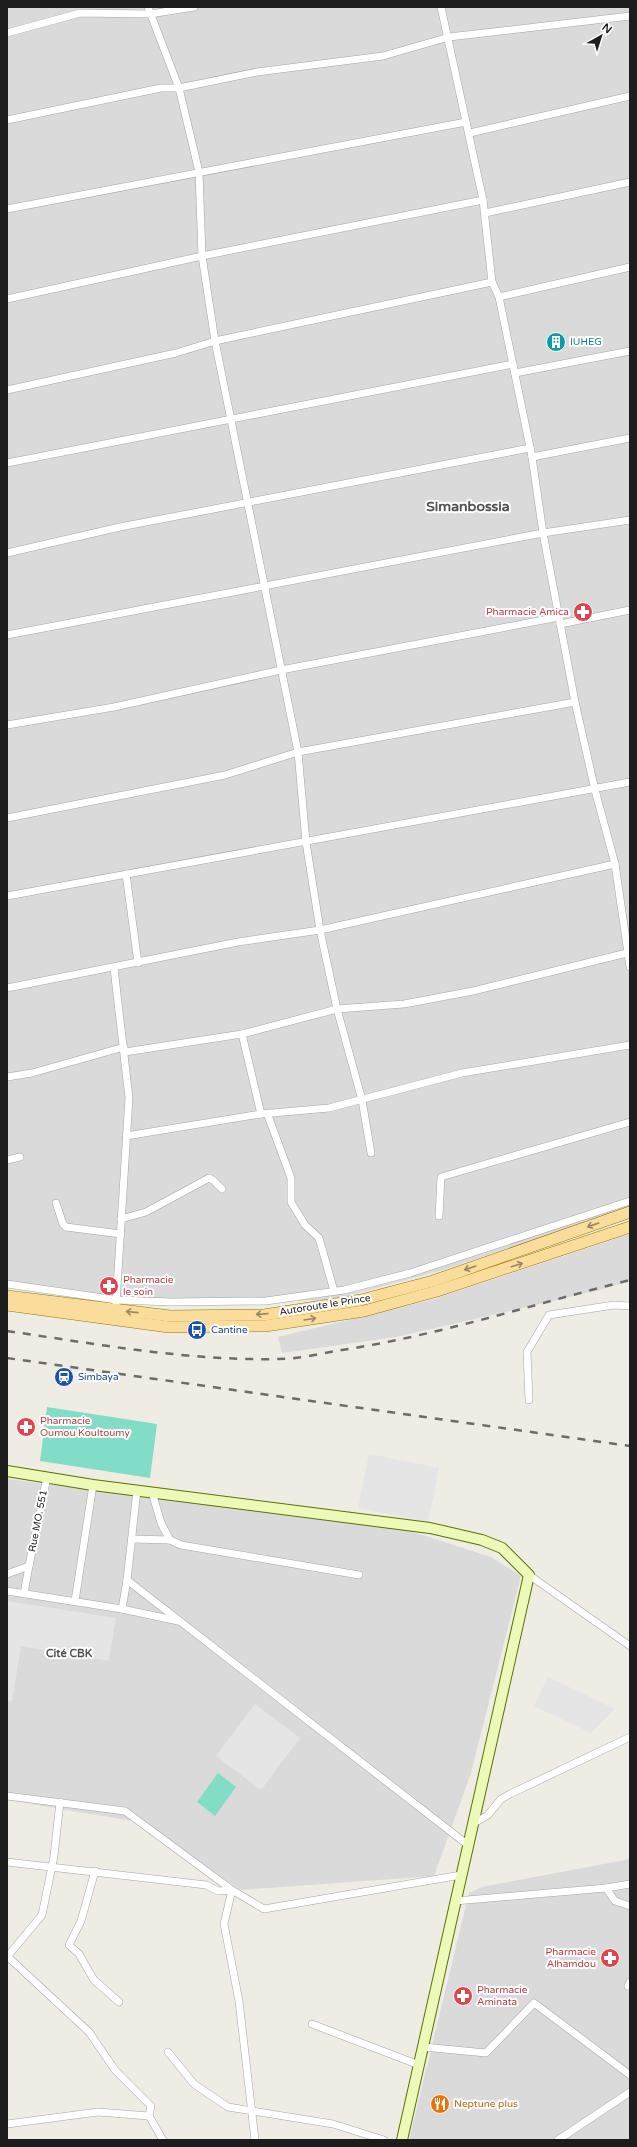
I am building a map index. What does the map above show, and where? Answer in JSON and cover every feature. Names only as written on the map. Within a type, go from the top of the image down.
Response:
[{"type":"main road","name":"Autoroute le Prince","points":[[7,1296],[116,1305],[170,1316],[264,1315],[361,1300],[433,1281],[630,1212]]},
{"type":"main road","name":"Autoroute le Prince","points":[[7,1305],[169,1327],[266,1326],[364,1311],[436,1292],[630,1227]]},
{"type":"street","points":[[7,33],[80,13],[194,7]]},
{"type":"street","points":[[441,7],[449,36],[483,200],[492,282],[499,296],[532,457],[543,533],[575,702],[595,790],[615,864],[630,967]]},
{"type":"street","points":[[149,10],[180,88],[199,172],[202,256],[215,341],[229,420],[298,752],[306,842],[320,930],[337,1009],[362,1100],[371,1152]]},
{"type":"street","points":[[7,120],[161,88],[180,88],[257,72],[383,56],[449,36],[630,16]]},
{"type":"street","points":[[470,133],[630,96]]},
{"type":"street","points":[[7,209],[466,122]]},
{"type":"street","points":[[484,213],[630,182]]},
{"type":"street","points":[[7,299],[202,256],[483,200]]},
{"type":"street","points":[[499,296],[630,267]]},
{"type":"street","points":[[7,390],[176,353],[215,341],[492,282]]},
{"type":"street","points":[[515,373],[630,351]]},
{"type":"street","points":[[7,463],[513,364]]},
{"type":"street","points":[[532,457],[630,438]]},
{"type":"street","points":[[7,552],[120,528],[530,448]]},
{"type":"street","points":[[7,636],[543,533],[630,520]]},
{"type":"street","points":[[7,725],[114,707],[281,670],[630,610]]},
{"type":"street","points":[[7,818],[225,775],[298,752],[575,702]]},
{"type":"street","points":[[7,896],[595,790],[630,782]]},
{"type":"street","points":[[7,988],[114,968],[238,942],[320,930],[615,864]]},
{"type":"street","points":[[126,874],[138,963]]},
{"type":"street","points":[[7,1077],[125,1050],[242,1034],[337,1009],[404,1004],[628,957]]},
{"type":"street","points":[[114,968],[125,1050],[129,1098],[116,1305]]},
{"type":"street","points":[[242,1034],[264,1113],[291,1178],[291,1202],[305,1225],[319,1238],[334,1291]]},
{"type":"street","points":[[126,1136],[264,1113],[329,1108],[462,1073],[630,1045]]},
{"type":"street","points":[[439,1216],[441,1177],[630,1122]]},
{"type":"street","points":[[7,1160],[20,1157]]},
{"type":"street","points":[[121,1219],[146,1212],[209,1178],[222,1189]]},
{"type":"street","points":[[7,1284],[116,1305],[171,1302],[266,1301],[334,1291],[410,1273],[630,1201]]},
{"type":"street","points":[[56,1203],[63,1224],[66,1226],[121,1234]]},
{"type":"street","points":[[529,1400],[528,1352],[549,1315],[614,1305],[630,1306]]},
{"type":"street","points":[[7,1471],[93,1485],[430,1528],[482,1540],[502,1548],[529,1575],[630,1646]]},
{"type":"street","name":"Rue MO. 551","points":[[7,1574],[29,1566],[47,1477]]},
{"type":"street","points":[[75,1602],[93,1485]]},
{"type":"street","points":[[122,1609],[127,1580],[137,1490]]},
{"type":"street","points":[[152,1492],[161,1523],[170,1540]]},
{"type":"street","points":[[132,1539],[170,1540],[181,1545],[359,1575]]},
{"type":"street","points":[[24,1594],[29,1566]]},
{"type":"street","points":[[402,2140],[420,2066],[455,1901],[474,1823],[529,1575]]},
{"type":"street","points":[[127,1580],[468,1845]]},
{"type":"street","points":[[7,1591],[122,1609],[181,1622]]},
{"type":"street","points":[[474,1823],[488,1815],[501,1799],[510,1794],[630,1737]]},
{"type":"street","points":[[7,1796],[125,1811],[232,1890],[264,1909],[461,1875]]},
{"type":"street","points":[[60,1802],[52,1867],[42,1915],[7,1956],[89,2032],[115,2070],[151,2106],[149,2116],[163,2140]]},
{"type":"street","points":[[7,1862],[206,1885],[218,1891],[232,1890]]},
{"type":"street","points":[[95,1871],[81,1921],[69,1946],[79,1954],[94,1980],[119,2002]]},
{"type":"street","points":[[455,1901],[606,1888],[630,1884]]},
{"type":"street","points":[[606,1888],[616,1901],[630,1906]]},
{"type":"street","points":[[232,1890],[224,1924],[239,2001],[255,2140]]},
{"type":"street","points":[[423,2047],[486,2053],[534,2003],[630,2075]]},
{"type":"street","points":[[312,2024],[420,2066]]},
{"type":"street","points":[[168,2052],[194,2084],[228,2107],[333,2124],[384,2140]]},
{"type":"street","points":[[558,2140],[630,2092]]},
{"type":"street","points":[[7,2124],[98,2112],[149,2116]]},
{"type":"shaded area","points":[[7,7],[630,7],[630,1208],[443,1270],[332,1300],[130,1303],[7,1286]]},
{"type":"shaded area","points":[[630,1234],[630,1281],[600,1290],[396,1337],[282,1353],[278,1337],[431,1300]]},
{"type":"shaded area","points":[[369,1454],[439,1468],[428,1522],[358,1508]]},
{"type":"shaded area","points":[[7,1479],[410,1531],[491,1557],[521,1576],[471,1773],[434,1876],[241,1890],[139,1822],[7,1800]]},
{"type":"shaded area","points":[[7,1601],[116,1618],[109,1661],[21,1646],[12,1701],[7,1700]]},
{"type":"shaded area","points":[[548,1677],[615,1709],[591,1733],[534,1706]]},
{"type":"shaded area","points":[[255,1704],[300,1738],[261,1790],[216,1756]]},
{"type":"shaded area","points":[[630,1859],[630,2140],[409,2140],[469,1893],[482,1887]]},
{"type":"green space","points":[[47,1407],[157,1424],[150,1478],[40,1461]]},
{"type":"green space","points":[[218,1773],[236,1787],[215,1816],[197,1802]]},
{"type":"railway","points":[[7,1331],[143,1351],[245,1359],[287,1359],[379,1344],[451,1328],[630,1280]]},
{"type":"railway","points":[[7,1358],[630,1446]]},
{"type":"place","name":"IUHEG","points":[[556,342]]},
{"type":"place","name":"Pharmacie Amica","points":[[583,612]]},
{"type":"place","name":"Pharmacie le soin","points":[[109,1286]]},
{"type":"place","name":"Cantine","points":[[197,1330]]},
{"type":"place","name":"Simbaya","points":[[64,1377]]},
{"type":"place","name":"Pharmacie Oumou Koultoumy","points":[[26,1427]]},
{"type":"place","name":"Pharmacie Alhamdou","points":[[610,1958]]},
{"type":"place","name":"Pharmacie Aminata","points":[[463,1996]]},
{"type":"place","name":"Neptune plus","points":[[440,2104]]},
{"type":"district","name":"Simanbossia","points":[[468,506]]},
{"type":"district","name":"Cité CBK","points":[[69,1653]]}]
